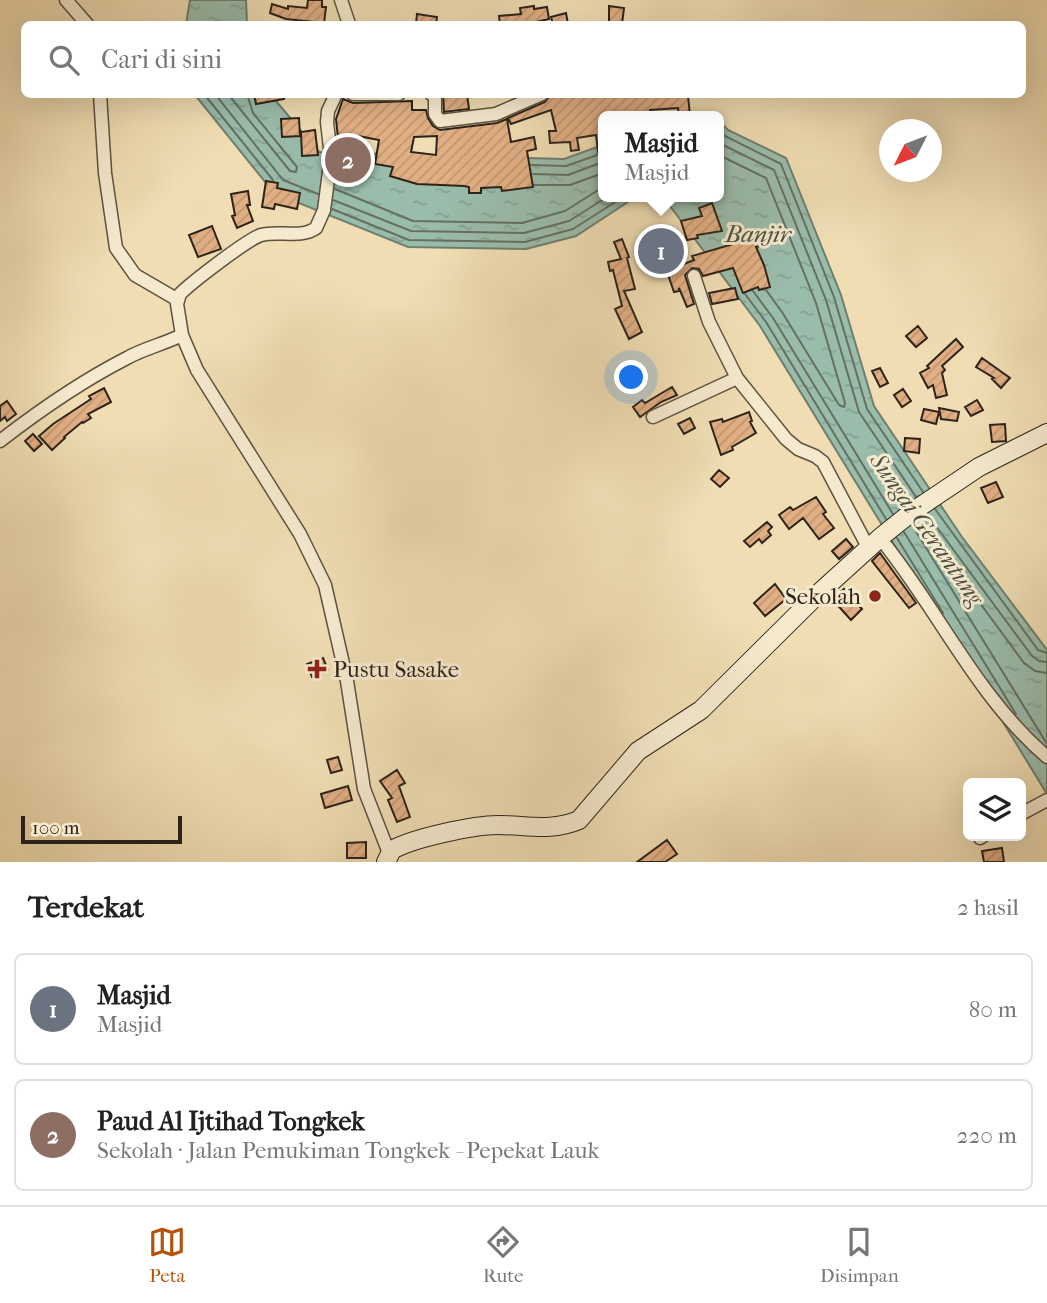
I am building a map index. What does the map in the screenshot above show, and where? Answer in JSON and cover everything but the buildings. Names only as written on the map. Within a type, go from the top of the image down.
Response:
[{"type":"street","points":[[66,0],[84,21]]},
{"type":"street","points":[[341,0],[348,21]]},
{"type":"street","points":[[100,98],[105,173],[116,248],[135,275],[178,300]]},
{"type":"street","points":[[334,98],[328,111],[327,122],[331,158],[326,197],[321,220],[315,229],[300,233],[270,233],[257,237],[181,292],[178,300],[182,335],[201,377],[300,534],[325,584],[347,678],[364,789],[388,858],[405,843],[418,839],[493,825],[541,829],[569,825],[579,820],[638,751],[701,710],[818,594],[912,512],[979,467],[1047,433]]},
{"type":"street","points":[[435,98],[435,114],[440,121],[496,114],[533,98]]},
{"type":"street","points":[[694,276],[709,322],[737,378],[786,439],[798,449],[823,462],[877,541],[918,586],[947,636],[1000,709],[1042,752],[1047,765]]},
{"type":"street","points":[[0,441],[105,370],[128,357],[182,335]]},
{"type":"street","points":[[653,417],[737,378]]},
{"type":"street","points":[[1026,811],[1047,800]]},
{"type":"water","points":[[190,0],[246,0],[247,21],[186,21]]},
{"type":"water","name":"Banjir","points":[[197,98],[274,98],[319,152],[564,159],[598,147],[598,202],[628,202],[576,236],[526,249],[408,247],[274,193]]},
{"type":"water","name":"Banjir","points":[[724,126],[786,158],[841,295],[874,406],[962,537],[1047,650],[1047,794],[760,326],[667,202],[724,202]]},
{"type":"place","name":"Paud Al Ijtihad Tongkek","points":[[348,160]]},
{"type":"place","name":"Masjid","points":[[661,251]]},
{"type":"place","name":"Sekolah","points":[[875,596]]},
{"type":"place","name":"Pustu Sasake","points":[[317,669]]},
{"type":"water label","name":"Sungai Gerantung","points":[[927,529]]}]
